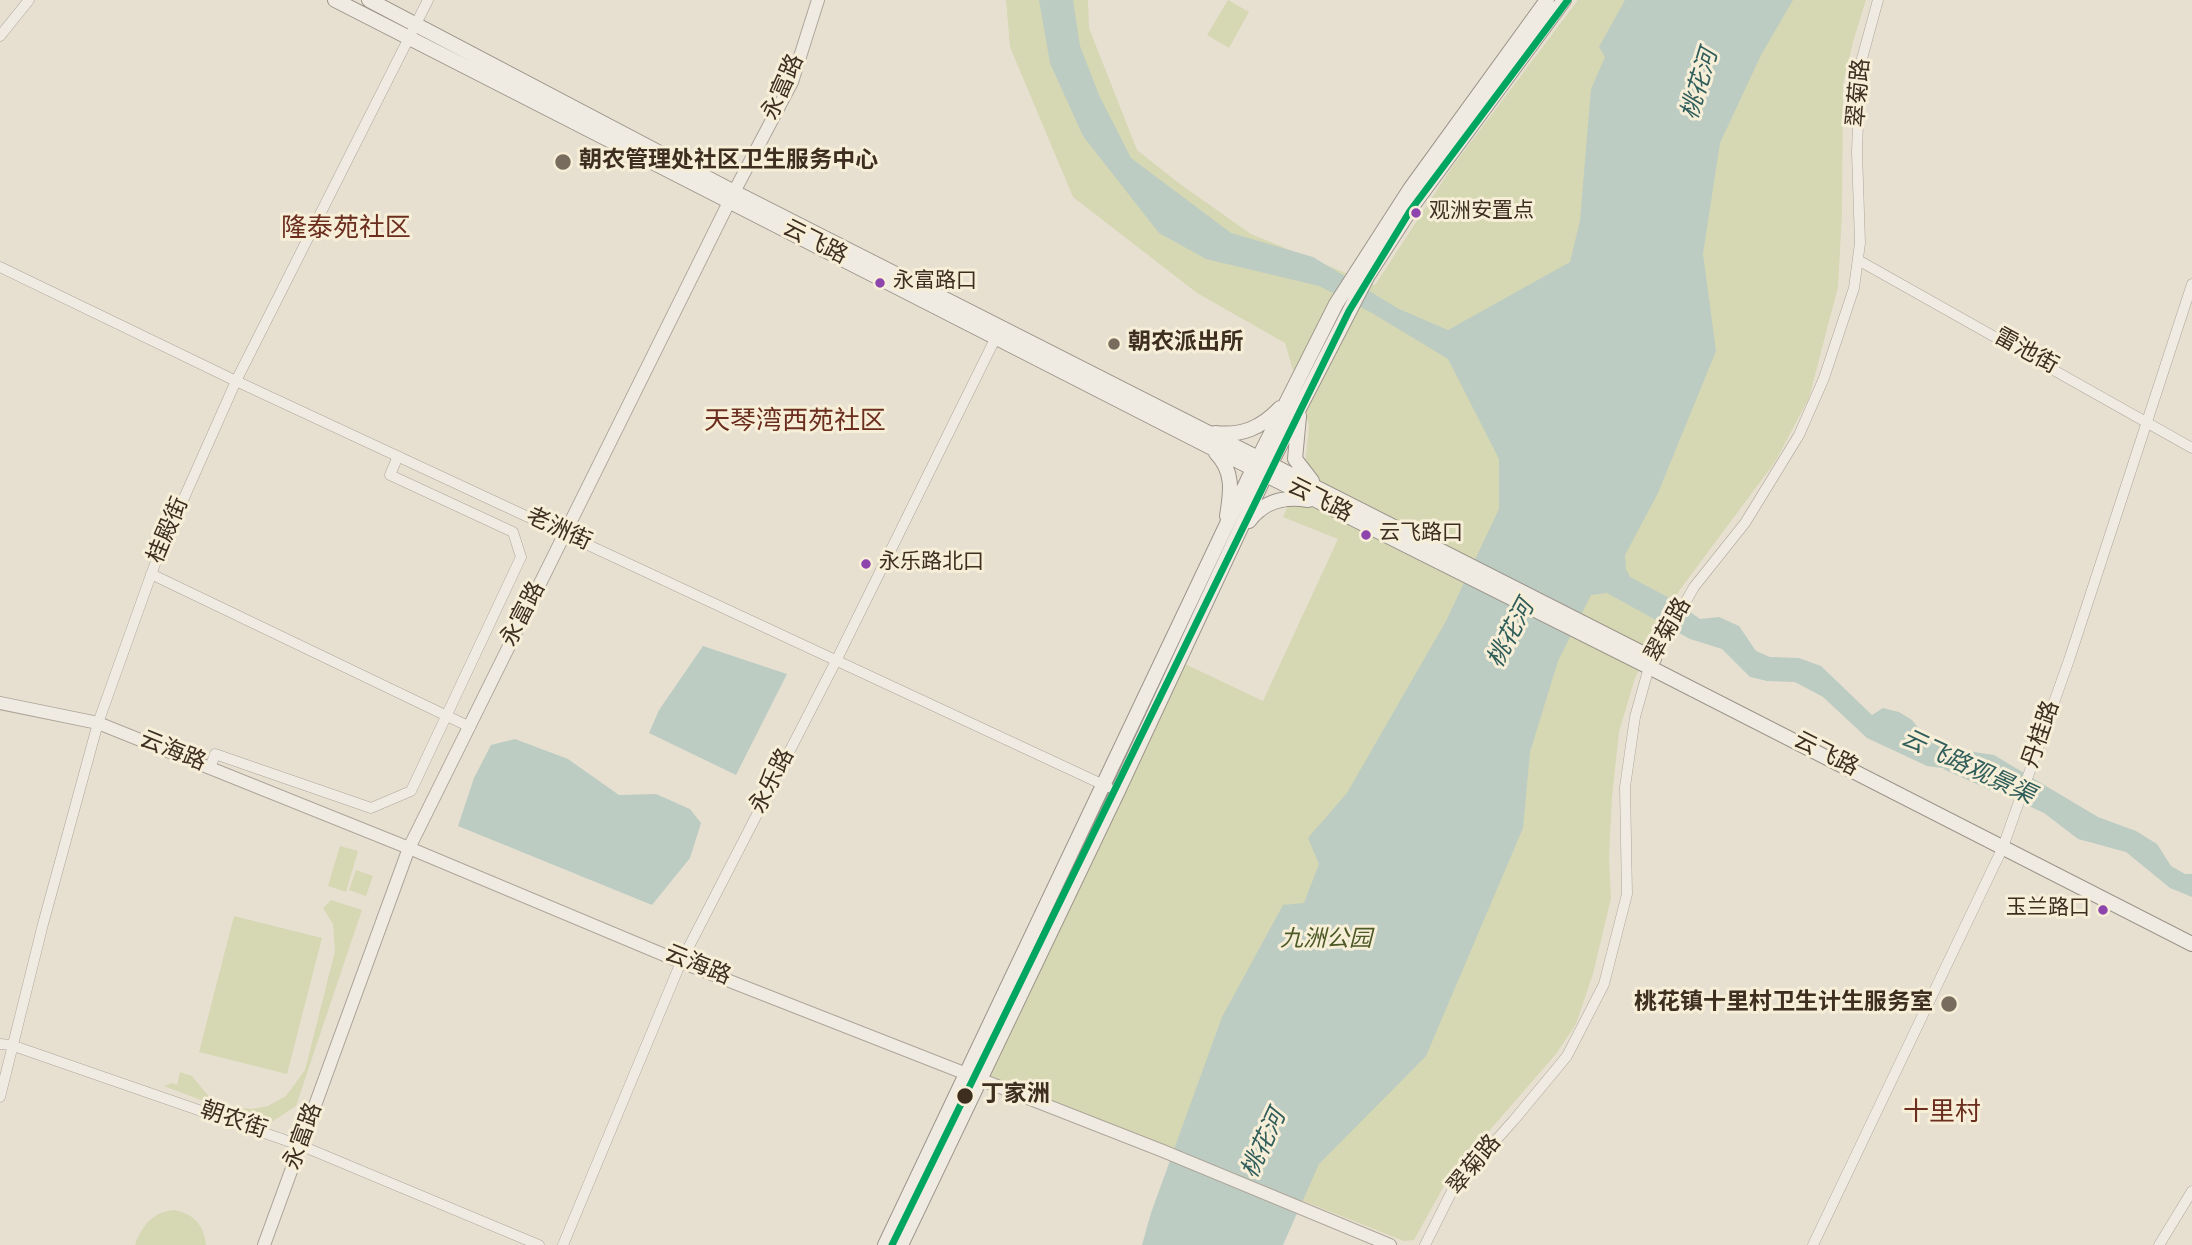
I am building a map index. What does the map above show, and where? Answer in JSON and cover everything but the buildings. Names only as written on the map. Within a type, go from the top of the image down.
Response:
[{"type":"main road","name":"云飞路","points":[[335,0],[732,196],[1651,662],[2005,843],[2192,944]]},
{"type":"main road","name":"云飞路","points":[[369,0],[732,196]]},
{"type":"main road","points":[[885,1245],[1118,791],[1262,466],[1295,402],[1349,315],[1362,273],[1410,189],[1548,0]]},
{"type":"main road","points":[[901,1245],[1103,785],[1230,535],[1269,503],[1317,494],[1295,459],[1295,402],[1336,304],[1416,201],[1564,0]]},
{"type":"main road","points":[[1230,535],[1230,475],[1209,440],[1226,434],[1244,433],[1295,402]]},
{"type":"main road","name":"云飞路","points":[[2005,843],[2192,933]]},
{"type":"street","points":[[0,36],[29,0]]},
{"type":"street","name":"桂殿街","points":[[0,1097],[98,723],[151,574],[236,381],[428,0]]},
{"type":"street","name":"永富路","points":[[264,1245],[410,848],[732,196],[792,82],[818,0]]},
{"type":"street","name":"翠菊路","points":[[1425,1245],[1454,1187],[1567,1056],[1604,984],[1627,894],[1625,787],[1635,718],[1651,662],[1694,587],[1745,523],[1799,435],[1824,378],[1854,288],[1860,243],[1857,152],[1860,66],[1878,0]]},
{"type":"street","name":"雷池街","points":[[1858,260],[2192,448]]},
{"type":"street","name":"老洲街","points":[[0,267],[236,381],[1118,791]]},
{"type":"street","name":"丹桂路","points":[[1813,1245],[2005,843],[2192,284]]},
{"type":"street","name":"永乐路","points":[[563,1245],[681,962],[836,661],[998,332]]},
{"type":"street","points":[[210,768],[215,754],[371,808],[411,791],[521,558],[513,532],[390,475],[398,456]]},
{"type":"street","points":[[151,574],[470,727]]},
{"type":"street","name":"云海路","points":[[0,704],[98,723],[410,848],[681,962],[1163,1151],[1390,1245]]},
{"type":"street","name":"朝农街","points":[[0,1044],[12,1045],[302,1146],[539,1245]]},
{"type":"street","points":[[2160,1245],[2192,1191]]},
{"type":"green space","name":"九洲公园","points":[[1006,0],[1088,0],[1089,28],[1137,150],[1251,234],[1375,285],[1452,167],[1578,0],[1866,0],[1843,85],[1842,213],[1838,287],[1809,398],[1775,462],[1679,591],[1635,678],[1619,732],[1609,857],[1611,898],[1593,974],[1576,1024],[1556,1054],[1449,1177],[1414,1240],[1404,1241],[987,1075],[1185,664],[1263,701],[1338,539],[1283,517],[1305,466],[1309,425],[1285,343],[1197,293],[1073,197],[1010,47]]},
{"type":"green space","points":[[1228,0],[1249,12],[1229,48],[1207,35]]},
{"type":"green space","points":[[340,846],[358,851],[346,892],[328,886]]},
{"type":"green space","points":[[356,870],[373,876],[366,896],[349,890]]},
{"type":"green space","points":[[331,900],[362,910],[296,1106],[267,1125],[164,1086],[172,1083],[177,1085],[180,1072],[192,1076],[211,1099],[231,1107],[252,1109],[268,1106],[286,1096],[305,1070],[335,951],[333,924],[323,908]]},
{"type":"green space","points":[[234,916],[322,938],[287,1074],[199,1052]]},
{"type":"green space","points":[[174,1210],[187,1214],[197,1222],[206,1245],[135,1245],[149,1221]]},
{"type":"water","name":"桃花河","points":[[1039,0],[1073,0],[1080,46],[1099,95],[1131,158],[1231,233],[1313,257],[1399,309],[1448,330],[1570,262],[1580,221],[1591,89],[1605,57],[1599,47],[1625,0],[1793,0],[1761,55],[1720,143],[1703,254],[1716,351],[1658,493],[1625,555],[1626,569],[1630,577],[1675,601],[1700,619],[1719,617],[1739,626],[1756,651],[1770,657],[1799,658],[1821,666],[1872,715],[1883,708],[1899,712],[1912,720],[1922,733],[1961,750],[1994,755],[2098,817],[2136,831],[2157,844],[2171,866],[2185,874],[2192,874],[2192,897],[2170,888],[2126,852],[2078,839],[2044,813],[2005,795],[1973,772],[1927,766],[1867,738],[1823,697],[1795,682],[1750,677],[1722,649],[1690,639],[1607,593],[1591,595],[1558,661],[1530,752],[1523,828],[1426,1056],[1319,1164],[1283,1245],[1142,1245],[1151,1213],[1222,1017],[1283,905],[1304,903],[1319,864],[1308,838],[1347,793],[1446,621],[1499,509],[1499,459],[1448,359],[1372,313],[1319,286],[1206,259],[1159,233],[1083,136],[1050,63]]},
{"type":"water","points":[[703,646],[787,674],[736,775],[649,733],[659,710]]},
{"type":"water","points":[[515,739],[568,759],[619,795],[656,794],[690,809],[701,823],[690,858],[652,905],[458,826],[474,778],[491,745]]},
{"type":"waterway","name":"云飞路观景渠","points":[[1949,763],[1996,784]]},
{"type":"transit line","points":[[892,1245],[1349,311],[1410,211],[1568,0]]},
{"type":"place","name":"朝农管理处社区卫生服务中心","points":[[563,162]]},
{"type":"place","name":"观洲安置点","points":[[1416,213]]},
{"type":"place","name":"永富路口","points":[[880,283]]},
{"type":"place","name":"朝农派出所","points":[[1114,344]]},
{"type":"place","name":"云飞路口","points":[[1366,535]]},
{"type":"place","name":"永乐路北口","points":[[866,564]]},
{"type":"place","name":"玉兰路口","points":[[2103,910]]},
{"type":"place","name":"桃花镇十里村卫生计生服务室","points":[[1949,1004]]},
{"type":"place","name":"丁家洲","points":[[965,1096]]},
{"type":"district","name":"隆泰苑社区","points":[[346,231]]},
{"type":"district","name":"天琴湾西苑社区","points":[[795,424]]},
{"type":"district","name":"十里村","points":[[1942,1115]]}]
